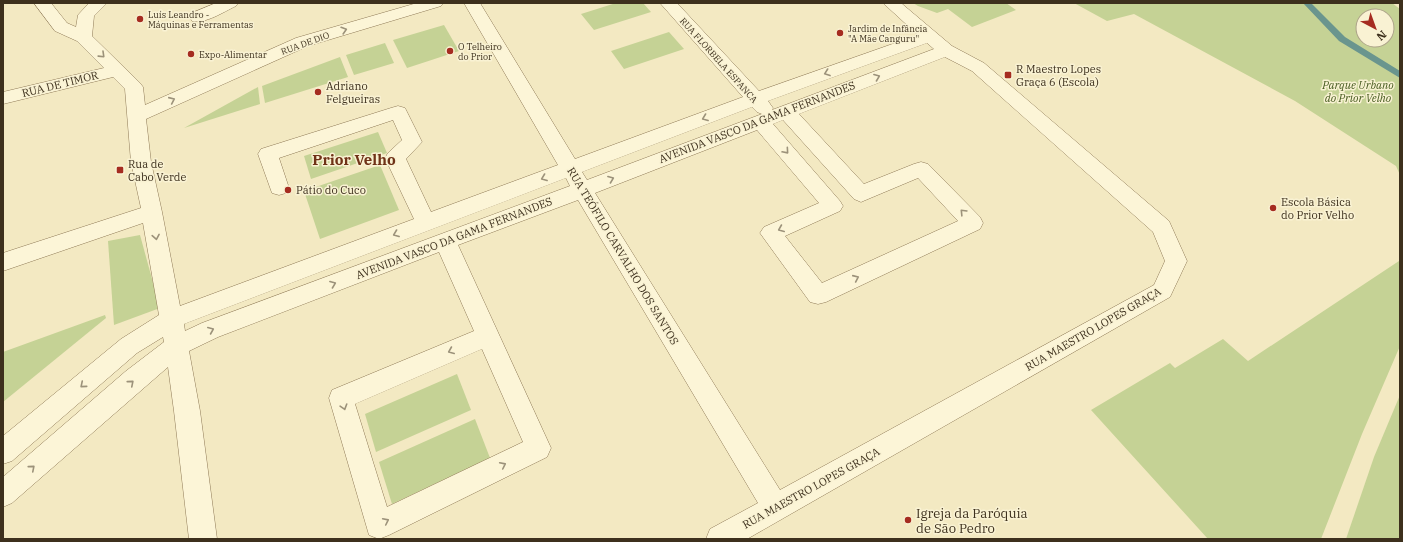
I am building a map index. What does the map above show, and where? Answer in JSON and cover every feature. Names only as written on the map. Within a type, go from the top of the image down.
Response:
[{"type":"street","points":[[42,3],[61,27],[83,37],[134,88],[141,162],[152,212],[187,411],[204,539]]},
{"type":"street","points":[[83,37],[86,15],[99,3]]},
{"type":"street","points":[[198,17],[230,3]]},
{"type":"street","name":"RUA DE DIO","points":[[137,116],[302,42],[435,3]]},
{"type":"street","name":"RUA TEÓFILO CARVALHO DOS SANTOS","points":[[472,3],[582,190],[776,508]]},
{"type":"street","name":"RUA FLORBELA ESPANCA","points":[[668,3],[755,99],[773,116]]},
{"type":"street","name":"RUA MAESTRO LOPES GRAÇA","points":[[720,539],[1162,291],[1176,261],[1162,227],[978,67],[938,43],[891,3]]},
{"type":"street","name":"AVENIDA VASCO DA GAMA FERNANDES","points":[[3,452],[129,346],[171,319],[755,99],[938,43]]},
{"type":"street","name":"AVENIDA VASCO DA GAMA FERNANDES","points":[[3,494],[135,378],[176,346],[210,330],[582,190],[773,116],[938,43]]},
{"type":"street","name":"RUA DE TIMOR","points":[[3,98],[117,70]]},
{"type":"street","points":[[279,188],[268,154],[398,112],[412,142],[395,158],[426,223]]},
{"type":"street","points":[[773,116],[861,194]]},
{"type":"street","points":[[773,116],[833,206]]},
{"type":"street","points":[[921,169],[973,223],[818,295],[771,233],[833,206],[921,169]]},
{"type":"street","points":[[3,262],[152,212]]},
{"type":"street","points":[[445,241],[538,448],[379,524],[341,398],[487,336]]},
{"type":"green space","points":[[616,3],[643,3],[651,12],[594,30],[581,14]]},
{"type":"green space","points":[[913,3],[1006,3],[1016,10],[972,27],[948,9],[937,13]]},
{"type":"green space","name":"Parque Urbano do Prior Velho","points":[[1074,3],[1392,3],[1400,9],[1400,175],[1396,166],[1295,101],[1134,14],[1107,21]]},
{"type":"green space","points":[[444,25],[459,51],[407,68],[393,40]]},
{"type":"green space","points":[[669,32],[684,49],[624,69],[611,51]]},
{"type":"green space","points":[[385,43],[394,63],[354,75],[346,55]]},
{"type":"green space","points":[[340,57],[348,77],[265,103],[262,86]]},
{"type":"green space","points":[[258,87],[260,104],[184,128]]},
{"type":"green space","points":[[378,132],[387,153],[311,179],[304,156]]},
{"type":"green space","points":[[380,165],[399,210],[320,239],[304,191]]},
{"type":"green space","points":[[140,235],[160,308],[114,325],[108,241]]},
{"type":"green space","points":[[1399,261],[1400,346],[1362,434],[1321,539],[1208,539],[1091,410],[1170,363],[1175,368],[1223,339],[1248,361]]},
{"type":"green space","points":[[105,315],[106,318],[3,402],[3,352]]},
{"type":"green space","points":[[457,374],[471,410],[376,452],[365,414]]},
{"type":"green space","points":[[1400,395],[1400,539],[1346,539],[1374,457]]},
{"type":"green space","points":[[475,419],[490,458],[392,504],[379,462]]},
{"type":"waterway","points":[[1307,3],[1342,39],[1400,75]]},
{"type":"place","name":"Luís Leandro - Máquinas e Ferramentas","points":[[140,19]]},
{"type":"place","name":"Jardim de Infância \"A Mãe Canguru\"","points":[[840,33]]},
{"type":"place","name":"O Telheiro do Prior","points":[[450,51]]},
{"type":"place","name":"Expo-Alimentar","points":[[191,54]]},
{"type":"place","name":"R Maestro Lopes Graça 6 (Escola)","points":[[1008,75]]},
{"type":"place","name":"Adriano Felgueiras","points":[[318,92]]},
{"type":"place","name":"Rua de Cabo Verde","points":[[120,170]]},
{"type":"place","name":"Pátio do Cuco","points":[[288,190]]},
{"type":"place","name":"Escola Básica do Prior Velho","points":[[1273,208]]},
{"type":"place","name":"Igreja da Paróquia de São Pedro","points":[[908,520]]},
{"type":"district","name":"Prior Velho","points":[[354,159]]}]
